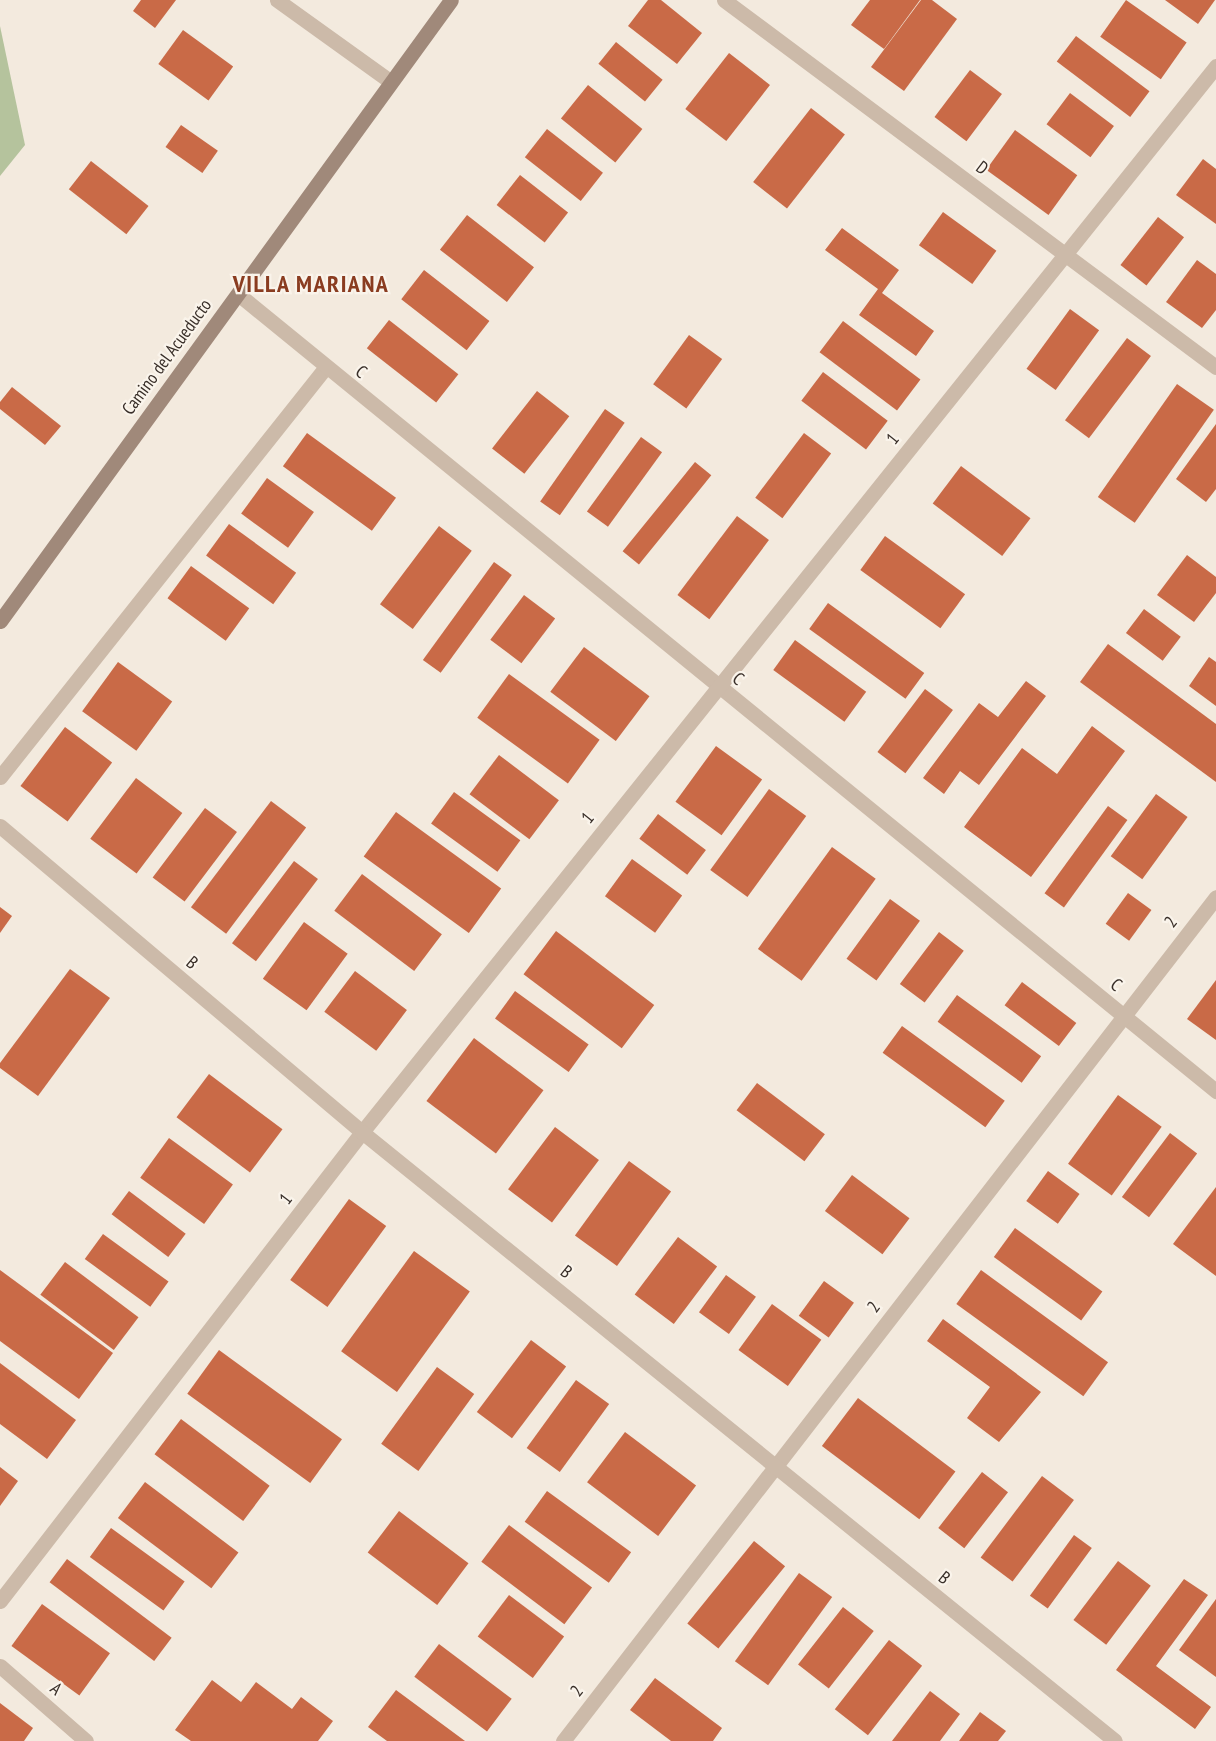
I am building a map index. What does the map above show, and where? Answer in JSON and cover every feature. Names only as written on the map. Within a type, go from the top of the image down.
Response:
[{"type":"main road","name":"Camino del Acueducto","points":[[0,621],[450,0]]},
{"type":"street","points":[[277,0],[392,82]]},
{"type":"street","name":"D","points":[[724,0],[1216,367]]},
{"type":"street","name":"1","points":[[0,1601],[362,1132],[717,687],[1067,255],[1216,66]]},
{"type":"street","name":"C","points":[[238,294],[325,368],[1216,1091]]},
{"type":"street","points":[[0,777],[325,368]]},
{"type":"street","name":"B","points":[[0,826],[362,1132],[1115,1741]]},
{"type":"street","name":"2","points":[[563,1741],[1216,897]]},
{"type":"street","name":"A","points":[[0,1666],[87,1741]]},
{"type":"green space","points":[[0,26],[25,145],[0,176]]},
{"type":"building","points":[[141,0],[176,0],[155,28],[133,11]]},
{"type":"building","points":[[648,0],[661,0],[702,33],[677,64],[628,26]]},
{"type":"building","points":[[870,0],[920,0],[884,49],[851,25]]},
{"type":"building","points":[[921,0],[932,0],[957,19],[904,91],[871,67]]},
{"type":"building","points":[[1126,0],[1187,42],[1161,79],[1100,37]]},
{"type":"building","points":[[1165,0],[1215,0],[1198,24]]},
{"type":"building","points":[[183,30],[233,66],[208,100],[158,64]]},
{"type":"building","points":[[1076,36],[1149,91],[1130,117],[1057,62]]},
{"type":"building","points":[[616,42],[663,80],[645,102],[598,64]]},
{"type":"building","points":[[729,53],[770,85],[726,141],[685,109]]},
{"type":"building","points":[[970,70],[1002,94],[966,141],[934,117]]},
{"type":"building","points":[[588,85],[642,129],[615,162],[561,118]]},
{"type":"building","points":[[1070,93],[1114,126],[1090,157],[1047,124]]},
{"type":"building","points":[[811,108],[845,134],[787,209],[753,182]]},
{"type":"building","points":[[181,125],[218,151],[202,173],[166,147]]},
{"type":"building","points":[[547,129],[603,173],[581,201],[525,157]]},
{"type":"building","points":[[1015,130],[1077,175],[1048,215],[986,170]]},
{"type":"building","points":[[1203,159],[1216,169],[1216,224],[1176,195]]},
{"type":"building","points":[[91,161],[149,206],[126,234],[69,189]]},
{"type":"building","points":[[520,175],[568,213],[545,242],[497,205]]},
{"type":"building","points":[[943,212],[996,251],[972,284],[919,245]]},
{"type":"building","points":[[467,215],[534,267],[507,302],[440,250]]},
{"type":"building","points":[[1158,217],[1184,237],[1146,285],[1120,265]]},
{"type":"building","points":[[842,228],[899,270],[882,293],[934,331],[916,356],[859,315],[878,289],[825,250]]},
{"type":"building","points":[[1197,260],[1216,274],[1216,310],[1202,328],[1166,302]]},
{"type":"building","points":[[424,270],[489,321],[467,350],[401,299]]},
{"type":"building","points":[[1070,309],[1099,330],[1056,390],[1027,369]]},
{"type":"building","points":[[389,320],[458,374],[436,403],[367,348]]},
{"type":"building","points":[[843,321],[920,379],[897,411],[820,352]]},
{"type":"building","points":[[689,335],[722,359],[686,408],[653,384]]},
{"type":"building","points":[[1127,338],[1151,356],[1089,438],[1065,420]]},
{"type":"building","points":[[823,372],[888,421],[866,449],[801,401]]},
{"type":"building","points":[[1177,384],[1214,410],[1135,523],[1098,497]]},
{"type":"building","points":[[12,387],[61,426],[45,445],[0,409],[0,402]]},
{"type":"building","points":[[537,391],[569,416],[524,474],[492,449]]},
{"type":"building","points":[[605,409],[625,423],[560,515],[540,502]]},
{"type":"building","points":[[1216,424],[1216,489],[1206,502],[1176,479]]},
{"type":"building","points":[[307,433],[396,498],[372,531],[283,466]]},
{"type":"building","points":[[804,433],[831,453],[782,518],[755,498]]},
{"type":"building","points":[[641,437],[662,452],[608,527],[587,511]]},
{"type":"building","points":[[695,462],[711,475],[639,565],[623,551]]},
{"type":"building","points":[[961,466],[1030,518],[1002,556],[933,504]]},
{"type":"building","points":[[267,478],[314,512],[288,548],[241,514]]},
{"type":"building","points":[[737,516],[769,540],[709,619],[677,595]]},
{"type":"building","points":[[229,524],[296,573],[273,604],[206,556]]},
{"type":"building","points":[[439,526],[472,551],[413,629],[380,604]]},
{"type":"building","points":[[885,536],[965,594],[940,628],[860,570]]},
{"type":"building","points":[[1187,555],[1216,577],[1216,593],[1194,622],[1157,595]]},
{"type":"building","points":[[494,562],[512,575],[441,673],[423,660]]},
{"type":"building","points":[[191,566],[249,608],[226,641],[167,598]]},
{"type":"building","points":[[524,595],[555,618],[521,663],[490,640]]},
{"type":"building","points":[[828,603],[924,673],[905,699],[809,629]]},
{"type":"building","points":[[1144,609],[1181,637],[1163,661],[1126,633]]},
{"type":"building","points":[[795,640],[866,692],[844,722],[773,670]]},
{"type":"building","points":[[1108,644],[1216,724],[1216,782],[1080,682]]},
{"type":"building","points":[[584,647],[649,696],[616,741],[550,692]]},
{"type":"building","points":[[1209,657],[1216,662],[1216,706],[1189,686]]},
{"type":"building","points":[[118,662],[172,701],[136,751],[82,711]]},
{"type":"building","points":[[509,674],[600,740],[568,784],[477,718]]},
{"type":"building","points":[[1026,681],[1046,696],[979,785],[960,771],[944,794],[923,778],[979,703],[998,717]]},
{"type":"building","points":[[925,689],[953,710],[905,773],[877,752]]},
{"type":"building","points":[[1092,726],[1125,751],[1031,877],[964,827],[1022,748],[1057,774]]},
{"type":"building","points":[[65,727],[112,763],[68,822],[20,786]]},
{"type":"building","points":[[716,746],[762,780],[722,835],[675,802]]},
{"type":"building","points":[[499,755],[559,800],[529,839],[470,794]]},
{"type":"building","points":[[136,778],[182,813],[137,874],[90,839]]},
{"type":"building","points":[[769,789],[806,816],[747,897],[710,870]]},
{"type":"building","points":[[454,792],[520,840],[497,872],[431,824]]},
{"type":"building","points":[[1156,794],[1188,817],[1142,879],[1111,856]]},
{"type":"building","points":[[271,801],[306,827],[226,934],[191,907]]},
{"type":"building","points":[[1108,806],[1127,820],[1064,907],[1045,893]]},
{"type":"building","points":[[205,808],[237,832],[185,902],[153,877]]},
{"type":"building","points":[[396,812],[501,888],[469,933],[364,856]]},
{"type":"building","points":[[658,814],[706,850],[687,875],[639,839]]},
{"type":"building","points":[[832,847],[876,879],[802,981],[758,949]]},
{"type":"building","points":[[632,859],[682,895],[655,933],[605,896]]},
{"type":"building","points":[[294,861],[318,879],[256,961],[232,943]]},
{"type":"building","points":[[362,874],[442,934],[414,971],[334,911]]},
{"type":"building","points":[[1128,893],[1151,910],[1129,941],[1106,924]]},
{"type":"building","points":[[890,899],[920,921],[876,981],[847,959]]},
{"type":"building","points":[[0,907],[12,916],[0,933]]},
{"type":"building","points":[[304,922],[348,954],[307,1010],[263,979]]},
{"type":"building","points":[[556,931],[654,1005],[622,1048],[524,974]]},
{"type":"building","points":[[939,932],[964,951],[925,1003],[900,984]]},
{"type":"building","points":[[70,969],[110,998],[38,1096],[0,1068],[0,1063]]},
{"type":"building","points":[[355,971],[407,1010],[376,1051],[324,1012]]},
{"type":"building","points":[[1216,980],[1216,1040],[1187,1019]]},
{"type":"building","points":[[1022,982],[1076,1023],[1059,1046],[1005,1005]]},
{"type":"building","points":[[515,991],[589,1044],[569,1072],[495,1019]]},
{"type":"building","points":[[957,995],[1041,1056],[1022,1083],[938,1022]]},
{"type":"building","points":[[902,1026],[1005,1101],[985,1127],[883,1053]]},
{"type":"building","points":[[474,1038],[543,1090],[496,1153],[426,1101]]},
{"type":"building","points":[[209,1074],[282,1129],[250,1172],[177,1117]]},
{"type":"building","points":[[757,1083],[825,1134],[804,1161],[737,1110]]},
{"type":"building","points":[[1118,1095],[1162,1127],[1112,1196],[1068,1164]]},
{"type":"building","points":[[555,1127],[599,1160],[552,1222],[508,1189]]},
{"type":"building","points":[[1170,1133],[1197,1153],[1149,1217],[1122,1197]]},
{"type":"building","points":[[169,1138],[233,1184],[204,1224],[140,1178]]},
{"type":"building","points":[[629,1161],[671,1192],[617,1266],[575,1235]]},
{"type":"building","points":[[1048,1171],[1080,1194],[1058,1224],[1026,1201]]},
{"type":"building","points":[[852,1175],[910,1218],[882,1254],[825,1211]]},
{"type":"building","points":[[1216,1187],[1216,1276],[1173,1244]]},
{"type":"building","points":[[129,1191],[186,1234],[168,1257],[112,1214]]},
{"type":"building","points":[[349,1199],[386,1226],[327,1307],[290,1280]]},
{"type":"building","points":[[1015,1228],[1102,1291],[1081,1321],[994,1257]]},
{"type":"building","points":[[103,1234],[169,1282],[150,1307],[85,1259]]},
{"type":"building","points":[[678,1237],[717,1266],[674,1324],[635,1295]]},
{"type":"building","points":[[414,1251],[470,1292],[397,1392],[341,1351]]},
{"type":"building","points":[[65,1262],[138,1317],[114,1350],[40,1295]]},
{"type":"building","points":[[0,1270],[113,1353],[79,1399],[0,1341]]},
{"type":"building","points":[[981,1270],[1108,1362],[1083,1396],[956,1304]]},
{"type":"building","points":[[726,1275],[756,1297],[729,1334],[699,1312]]},
{"type":"building","points":[[824,1281],[854,1303],[829,1338],[799,1316]]},
{"type":"building","points":[[772,1304],[821,1340],[788,1386],[738,1350]]},
{"type":"building","points":[[943,1319],[1041,1392],[999,1442],[967,1418],[990,1387],[927,1341]]},
{"type":"building","points":[[531,1340],[566,1366],[512,1438],[477,1412]]},
{"type":"building","points":[[219,1350],[342,1439],[310,1483],[187,1394]]},
{"type":"building","points":[[0,1363],[76,1420],[47,1459],[0,1424]]},
{"type":"building","points":[[437,1367],[474,1394],[418,1471],[381,1444]]},
{"type":"building","points":[[576,1380],[609,1404],[560,1472],[527,1448]]},
{"type":"building","points":[[858,1398],[955,1471],[919,1519],[822,1446]]},
{"type":"building","points":[[181,1419],[270,1486],[243,1521],[155,1454]]},
{"type":"building","points":[[625,1432],[696,1486],[658,1536],[587,1482]]},
{"type":"building","points":[[0,1467],[18,1481],[0,1506]]},
{"type":"building","points":[[982,1472],[1008,1492],[964,1548],[938,1528]]},
{"type":"building","points":[[1042,1476],[1074,1500],[1013,1582],[981,1557]]},
{"type":"building","points":[[145,1482],[238,1552],[211,1588],[118,1518]]},
{"type":"building","points":[[547,1491],[631,1552],[609,1583],[525,1522]]},
{"type":"building","points":[[399,1511],[468,1563],[437,1605],[368,1553]]},
{"type":"building","points":[[509,1525],[592,1588],[564,1624],[481,1562]]},
{"type":"building","points":[[111,1528],[185,1581],[163,1611],[90,1557]]},
{"type":"building","points":[[1074,1535],[1092,1548],[1048,1609],[1030,1596]]},
{"type":"building","points":[[754,1541],[785,1566],[718,1649],[687,1623]]},
{"type":"building","points":[[67,1559],[172,1638],[154,1661],[50,1582]]},
{"type":"building","points":[[1118,1561],[1151,1586],[1106,1645],[1073,1620]]},
{"type":"building","points":[[799,1573],[832,1597],[768,1685],[735,1661]]},
{"type":"building","points":[[1184,1579],[1208,1595],[1156,1666],[1211,1707],[1195,1729],[1116,1670]]},
{"type":"building","points":[[509,1595],[564,1637],[533,1678],[478,1637]]},
{"type":"building","points":[[1216,1599],[1216,1677],[1179,1650]]},
{"type":"building","points":[[42,1604],[110,1653],[79,1695],[11,1646]]},
{"type":"building","points":[[843,1607],[874,1631],[829,1689],[798,1665]]},
{"type":"building","points":[[889,1640],[922,1666],[868,1735],[835,1709]]},
{"type":"building","points":[[439,1644],[512,1699],[487,1732],[414,1677]]},
{"type":"building","points":[[655,1678],[722,1728],[713,1741],[671,1741],[630,1710]]},
{"type":"building","points":[[212,1680],[241,1702],[256,1682],[292,1709],[301,1697],[333,1721],[318,1741],[191,1741],[175,1730]]},
{"type":"building","points":[[396,1690],[465,1741],[387,1741],[368,1727]]},
{"type":"building","points":[[930,1691],[960,1714],[940,1741],[892,1741]]},
{"type":"building","points":[[0,1703],[33,1728],[24,1741],[0,1741]]},
{"type":"building","points":[[980,1712],[1006,1731],[998,1741],[959,1741]]},
{"type":"district","name":"VILLA MARIANA","points":[[311,284]]}]
